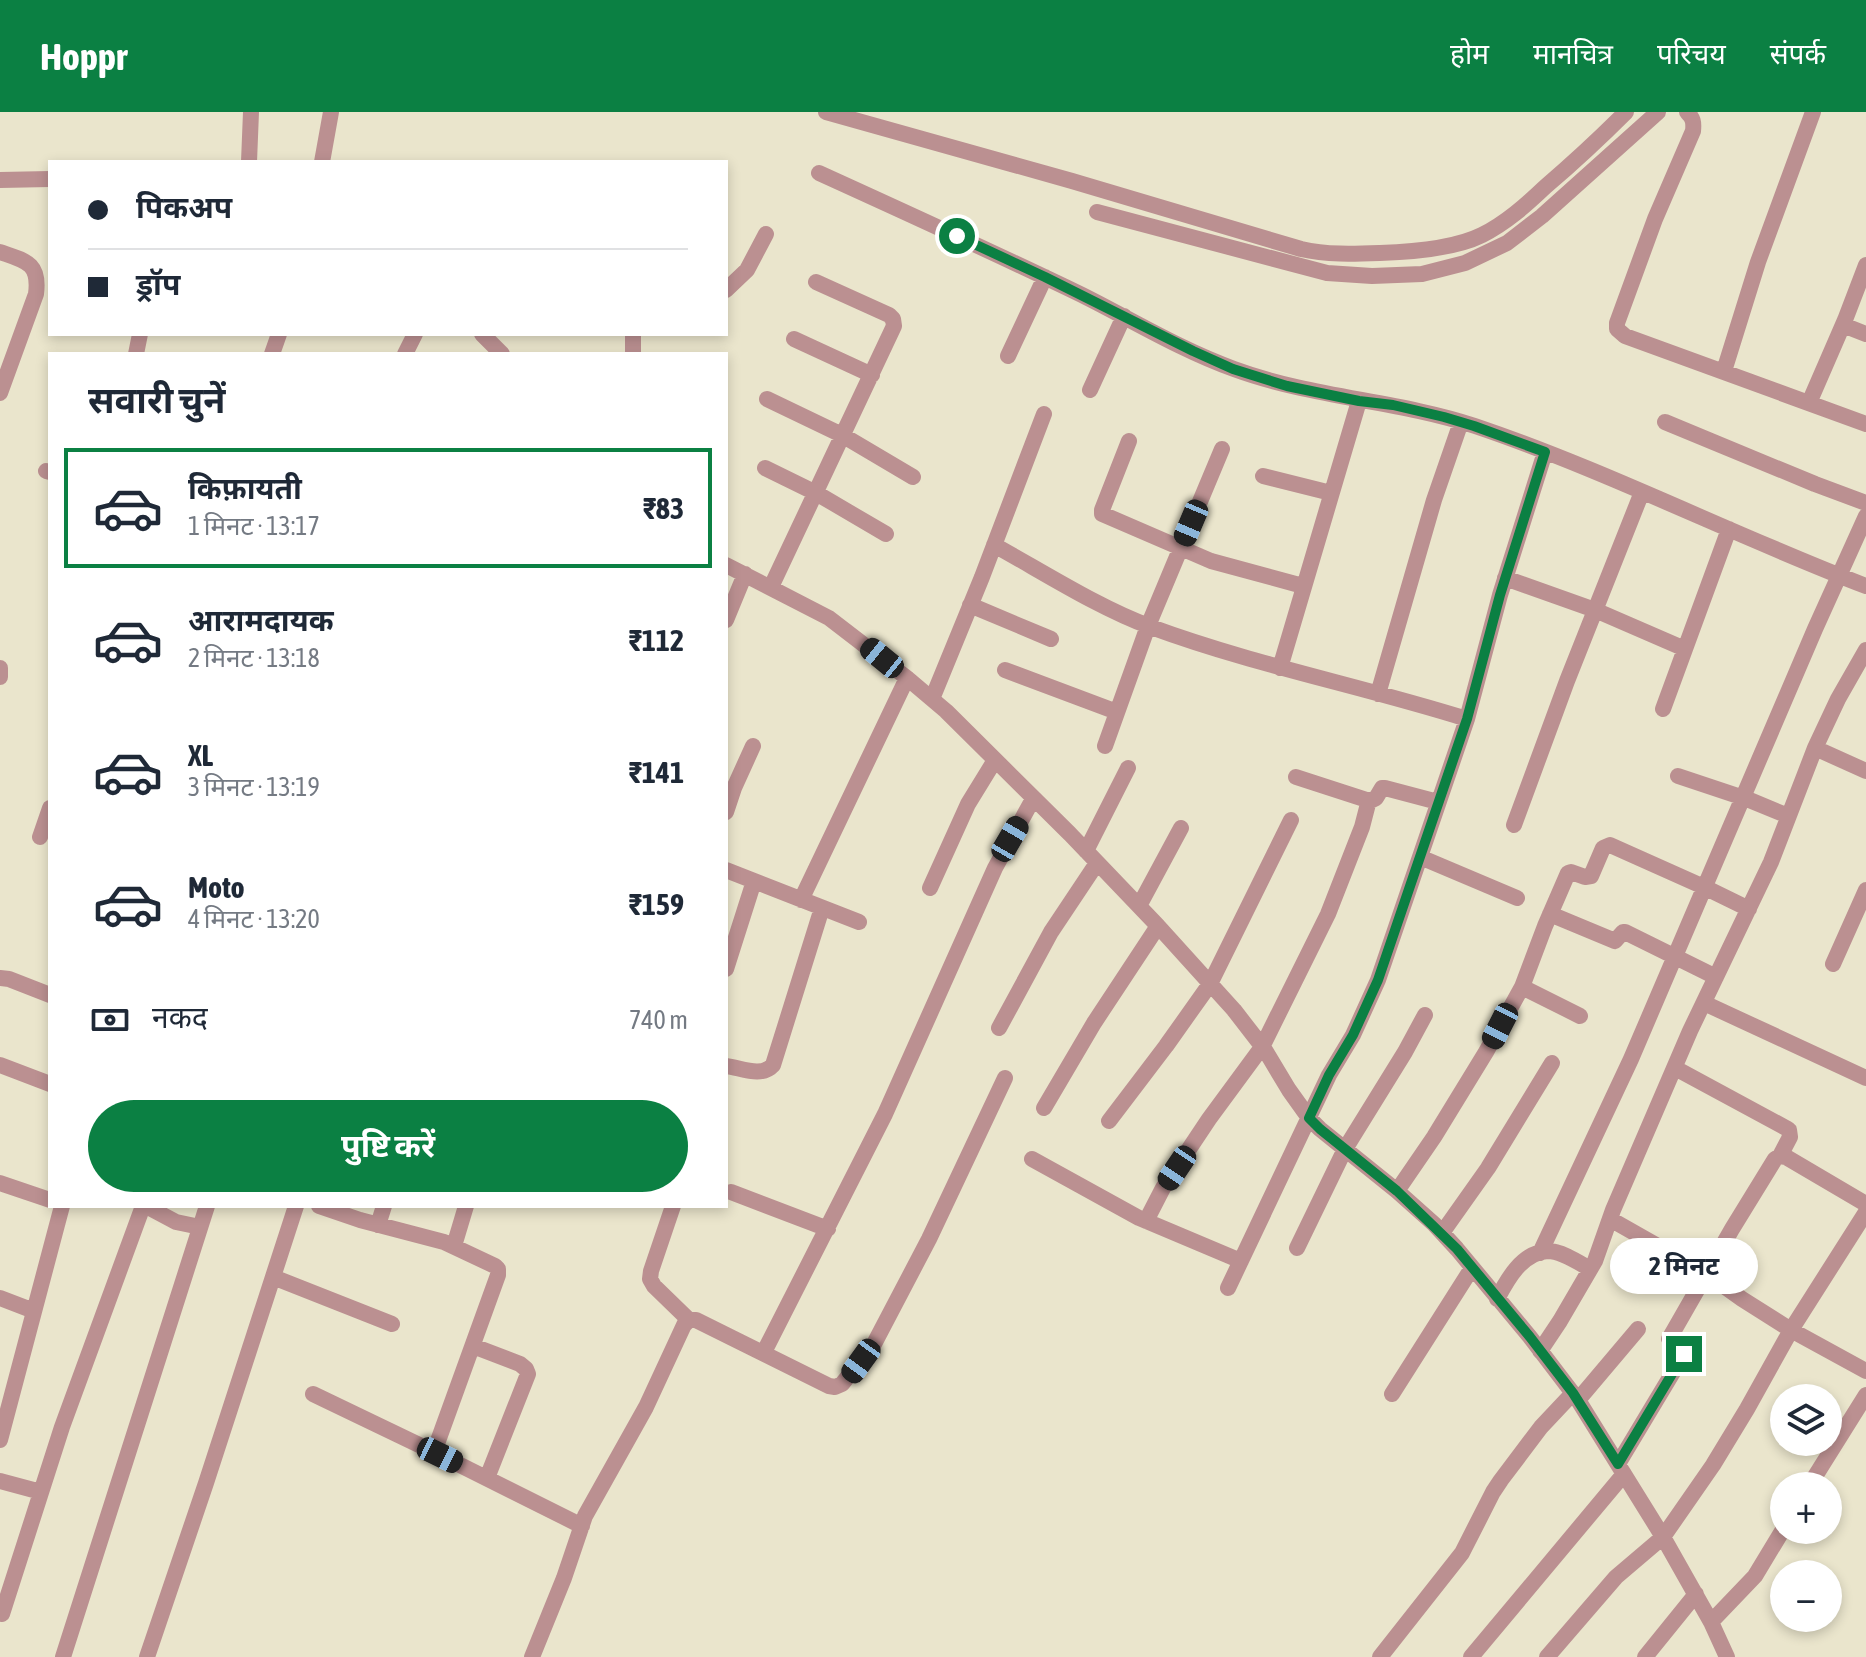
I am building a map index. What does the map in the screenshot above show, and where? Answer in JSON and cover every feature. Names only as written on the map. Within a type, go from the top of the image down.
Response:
[{"type":"street","points":[[249,160],[251,112]]},
{"type":"street","points":[[322,160],[331,112]]},
{"type":"street","points":[[830,113],[1301,249],[1353,254],[1433,248],[1480,236],[1531,200],[1626,112]]},
{"type":"street","points":[[1097,212],[1327,273],[1372,276],[1422,274],[1465,263],[1507,243],[1542,216],[1658,112]]},
{"type":"street","points":[[1687,112],[1694,123],[1693,131],[1650,231],[1617,329],[1625,336],[1866,424]]},
{"type":"street","points":[[1724,371],[1755,271],[1813,112]]},
{"type":"street","points":[[819,173],[1045,277],[1233,369],[1287,386],[1393,405],[1461,422],[1545,452],[1866,586]]},
{"type":"street","points":[[0,180],[48,179]]},
{"type":"street","points":[[728,288],[747,270],[766,234]]},
{"type":"street","points":[[0,252],[26,261],[35,268],[38,281],[0,393]]},
{"type":"street","points":[[1809,403],[1866,265]]},
{"type":"street","points":[[1008,356],[1045,277]]},
{"type":"street","points":[[771,587],[894,326],[889,315],[816,282]]},
{"type":"street","points":[[1090,390],[1124,316]]},
{"type":"street","points":[[1843,325],[1866,334]]},
{"type":"street","points":[[484,336],[500,352]]},
{"type":"street","points":[[794,339],[872,375]]},
{"type":"street","points":[[767,399],[842,435],[913,477]]},
{"type":"street","points":[[1280,668],[1359,401]]},
{"type":"street","points":[[932,699],[1044,414]]},
{"type":"street","points":[[1378,694],[1434,500],[1461,422]]},
{"type":"street","points":[[1665,422],[1866,503]]},
{"type":"street","points":[[1129,441],[1102,514],[1211,561],[1303,586]]},
{"type":"street","points":[[1105,746],[1148,626],[1222,449]]},
{"type":"street","points":[[1228,1288],[1329,1075],[1353,1035],[1378,980],[1467,719],[1505,578],[1545,452]]},
{"type":"street","points":[[765,468],[816,493],[886,534]]},
{"type":"street","points":[[1263,476],[1331,493]]},
{"type":"street","points":[[1514,825],[1642,492]]},
{"type":"street","points":[[1540,1253],[1627,1067],[1866,516]]},
{"type":"street","points":[[1663,709],[1729,529]]},
{"type":"street","points":[[994,545],[1148,626],[1227,653],[1467,719]]},
{"type":"street","points":[[728,566],[829,618],[946,711],[1092,857],[1234,1010],[1309,1118],[1442,1233],[1576,1397],[1663,1537],[1727,1657]]},
{"type":"street","points":[[728,615],[745,574]]},
{"type":"street","points":[[1505,578],[1595,610],[1685,649]]},
{"type":"street","points":[[970,605],[1051,639]]},
{"type":"street","points":[[1540,1351],[1595,1261],[1675,1068],[1771,862],[1815,748],[1866,650]]},
{"type":"street","points":[[0,668],[0,677]]},
{"type":"street","points":[[1005,670],[1117,712]]},
{"type":"street","points":[[801,900],[907,678]]},
{"type":"street","points":[[728,806],[753,746]]},
{"type":"street","points":[[1815,748],[1866,771]]},
{"type":"street","points":[[930,888],[968,804],[995,760]]},
{"type":"street","points":[[999,1028],[1092,857],[1128,768]]},
{"type":"street","points":[[1678,776],[1788,816]]},
{"type":"street","points":[[1296,777],[1369,800],[1385,788],[1438,802]]},
{"type":"street","points":[[764,1352],[885,1114],[995,868],[1033,799]]},
{"type":"street","points":[[1146,1221],[1163,1188],[1209,1119],[1262,1047],[1328,914],[1362,827],[1369,800]]},
{"type":"street","points":[[40,837],[48,814]]},
{"type":"street","points":[[1109,1121],[1210,984],[1291,820]]},
{"type":"street","points":[[1139,906],[1181,828]]},
{"type":"street","points":[[1397,1191],[1470,1079],[1522,987],[1568,873],[1591,876],[1603,848],[1606,845],[1614,846],[1749,909]]},
{"type":"street","points":[[1420,857],[1517,898]]},
{"type":"street","points":[[728,871],[859,922]]},
{"type":"street","points":[[728,963],[754,881]]},
{"type":"street","points":[[1833,964],[1862,908],[1866,890]]},
{"type":"street","points":[[728,1066],[759,1072],[773,1065],[822,908]]},
{"type":"street","points":[[1550,914],[1615,941],[1625,932],[1716,977]]},
{"type":"street","points":[[1044,1108],[1094,1023],[1158,926]]},
{"type":"street","points":[[0,978],[48,994]]},
{"type":"street","points":[[1522,987],[1580,1016]]},
{"type":"street","points":[[1704,1003],[1866,1078]]},
{"type":"street","points":[[1297,1248],[1345,1149],[1425,1015]]},
{"type":"street","points":[[1442,1233],[1488,1168],[1552,1063]]},
{"type":"street","points":[[0,1065],[48,1083]]},
{"type":"street","points":[[1669,1339],[1770,1165],[1780,1156],[1790,1137],[1786,1128],[1675,1068]]},
{"type":"street","points":[[672,1208],[651,1271],[650,1279],[654,1286],[689,1320],[703,1323],[835,1387],[848,1379],[874,1344],[929,1239],[1005,1078]]},
{"type":"street","points":[[1780,1156],[1866,1204]]},
{"type":"street","points":[[1032,1159],[1146,1221],[1241,1261]]},
{"type":"street","points":[[0,1183],[48,1199]]},
{"type":"street","points":[[731,1192],[828,1229]]},
{"type":"street","points":[[0,1440],[3,1415],[61,1208]]},
{"type":"street","points":[[2,1614],[62,1427],[143,1208]]},
{"type":"street","points":[[148,1208],[176,1222],[200,1227]]},
{"type":"street","points":[[63,1657],[206,1208]]},
{"type":"street","points":[[147,1657],[295,1208]]},
{"type":"street","points":[[325,1208],[444,1242],[498,1269],[434,1452]]},
{"type":"street","points":[[378,1225],[383,1208]]},
{"type":"street","points":[[454,1246],[465,1208]]},
{"type":"street","points":[[1547,1657],[1616,1577],[1663,1537],[1713,1465],[1791,1330],[1866,1212]]},
{"type":"street","points":[[1610,1219],[1707,1274],[1791,1330],[1866,1371]]},
{"type":"street","points":[[1497,1299],[1514,1270],[1540,1253],[1547,1251],[1562,1255],[1590,1269]]},
{"type":"street","points":[[1392,1394],[1472,1268]]},
{"type":"street","points":[[273,1277],[392,1324]]},
{"type":"street","points":[[0,1298],[34,1311]]},
{"type":"street","points":[[532,1657],[585,1516],[646,1407],[689,1320]]},
{"type":"street","points":[[1380,1657],[1462,1553],[1501,1480],[1541,1427],[1576,1397],[1638,1329]]},
{"type":"street","points":[[473,1346],[520,1364],[528,1374],[487,1478]]},
{"type":"street","points":[[1471,1657],[1621,1469],[1684,1354]]},
{"type":"street","points":[[313,1394],[582,1526]]},
{"type":"street","points":[[1818,1472],[1866,1395]]},
{"type":"street","points":[[0,1481],[41,1492]]},
{"type":"street","points":[[1711,1622],[1755,1576],[1774,1544]]},
{"type":"street","points":[[1645,1657],[1696,1594]]},
{"type":"route","points":[[957,236],[1233,369],[1287,386],[1444,417],[1545,452],[1521,523],[1467,719],[1378,980],[1309,1118],[1397,1191],[1457,1249],[1573,1393],[1618,1464],[1684,1354]]}]
